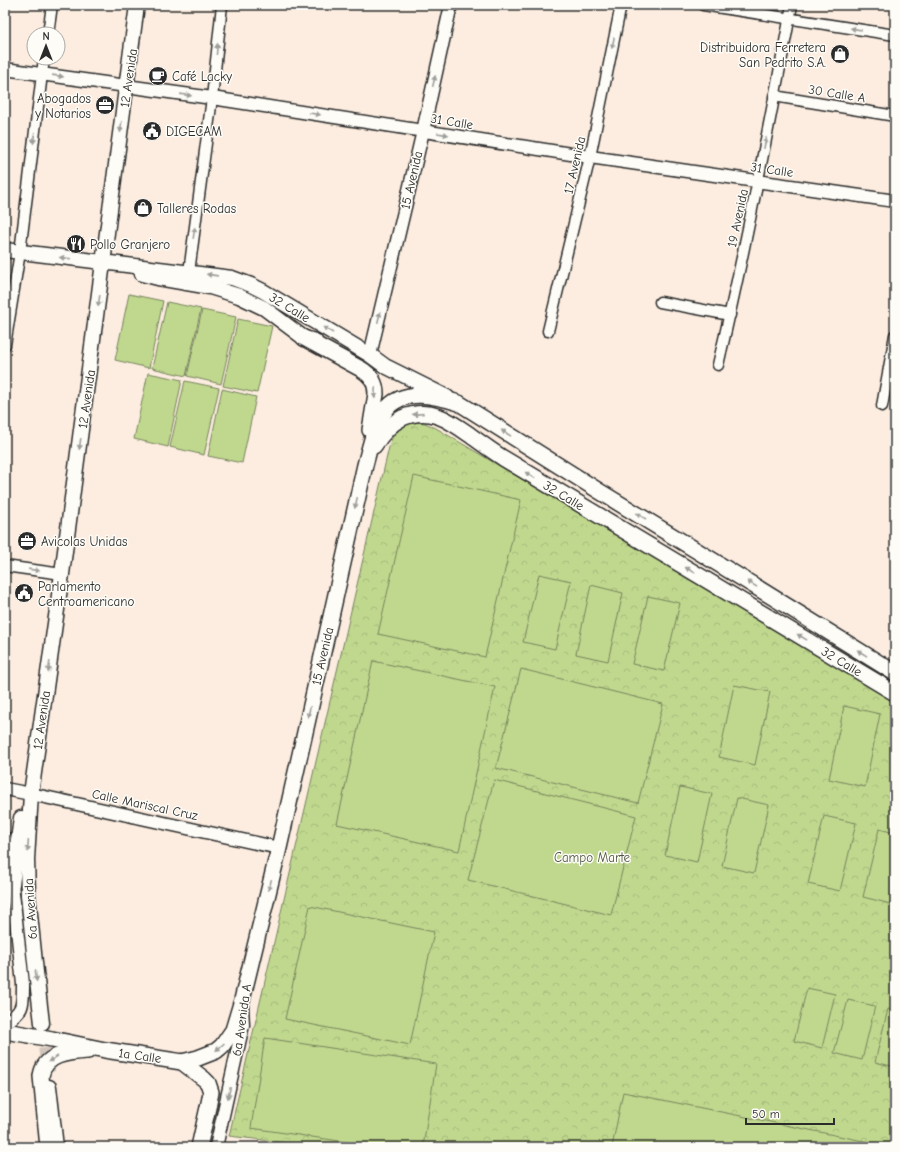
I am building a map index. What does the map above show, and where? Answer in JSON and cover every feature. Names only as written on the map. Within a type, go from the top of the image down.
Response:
[{"type":"main road","name":"12 Avenida","points":[[31,794],[138,5]]},
{"type":"main road","name":"32 Calle","points":[[5,250],[232,278],[251,285],[370,355],[385,366],[459,403],[598,491],[753,584],[895,674]]},
{"type":"main road","name":"32 Calle","points":[[104,263],[158,278],[210,287],[239,296],[264,308],[304,338],[328,346],[366,364],[385,366]]},
{"type":"main road","points":[[304,338],[368,373],[374,381],[376,394],[365,465]]},
{"type":"main road","name":"32 Calle","points":[[365,465],[378,424],[385,410],[394,402],[405,397],[419,395],[441,398],[459,403]]},
{"type":"main road","name":"32 Calle","points":[[365,465],[379,439],[394,423],[409,416],[418,414],[432,414],[449,420],[503,458],[895,693]]},
{"type":"main road","name":"15 Avenida","points":[[279,848],[365,465]]},
{"type":"main road","points":[[12,884],[22,812],[31,794]]},
{"type":"main road","name":"6a Avenida","points":[[31,794],[27,859],[28,894],[42,1023]]},
{"type":"main road","name":"6a Avenida A","points":[[242,1000],[279,848]]},
{"type":"main road","name":"1a Calle","points":[[5,1031],[105,1050],[182,1062],[190,1061],[207,1055],[222,1046],[233,1030],[242,1000]]},
{"type":"main road","points":[[48,1147],[40,1076],[43,1068],[54,1057],[60,1055],[78,1051],[105,1050]]},
{"type":"main road","points":[[182,1062],[208,1083],[211,1092],[198,1147]]},
{"type":"main road","points":[[50,1087],[56,1147]]},
{"type":"street","points":[[49,26],[52,5]]},
{"type":"street","points":[[189,272],[212,98],[222,5]]},
{"type":"street","name":"15 Avenida","points":[[370,355],[451,5]]},
{"type":"street","name":"17 Avenida","points":[[548,331],[590,157],[621,5]]},
{"type":"street","points":[[703,5],[895,35]]},
{"type":"street","name":"19 Avenida","points":[[718,365],[758,181],[792,5]]},
{"type":"street","points":[[5,345],[20,252],[43,66]]},
{"type":"street","name":"31 Calle","points":[[5,70],[212,98],[590,157],[895,201]]},
{"type":"street","name":"30 Calle A","points":[[774,96],[895,116]]},
{"type":"street","points":[[660,302],[730,315]]},
{"type":"street","points":[[882,406],[895,335]]},
{"type":"street","points":[[5,566],[62,574]]},
{"type":"street","name":"Calle Mariscal Cruz","points":[[5,789],[279,848]]},
{"type":"street","points":[[5,838],[12,884],[23,984],[23,1001],[19,1012],[5,1023]]},
{"type":"street","name":"6a Avenida A","points":[[216,1147],[243,1025],[242,1000]]},
{"type":"green space","points":[[129,294],[163,301],[149,368],[115,360]]},
{"type":"green space","points":[[167,302],[201,309],[186,376],[152,368]]},
{"type":"green space","points":[[202,310],[236,317],[221,384],[187,376]]},
{"type":"green space","points":[[238,319],[272,326],[257,393],[223,386]]},
{"type":"green space","points":[[148,373],[182,380],[168,447],[134,439]]},
{"type":"green space","points":[[185,381],[219,388],[204,455],[170,447]]},
{"type":"green space","points":[[222,389],[256,397],[242,463],[208,456]]},
{"type":"green space","name":"Campo Marte","points":[[415,422],[425,423],[436,428],[781,632],[895,702],[895,1147],[321,1147],[229,1136],[390,443],[394,435],[407,425]]},
{"type":"green space","points":[[414,476],[521,500],[485,657],[378,634]]},
{"type":"green space","points":[[539,574],[571,581],[555,649],[523,642]]},
{"type":"green space","points":[[591,585],[623,593],[608,661],[576,654]]},
{"type":"green space","points":[[648,596],[680,603],[664,671],[632,664]]},
{"type":"green space","points":[[373,661],[495,687],[459,851],[337,824]]},
{"type":"green space","points":[[521,669],[663,704],[638,803],[496,768]]},
{"type":"green space","points":[[734,685],[770,692],[755,765],[719,757]]},
{"type":"green space","points":[[844,706],[880,714],[865,787],[829,779]]},
{"type":"green space","points":[[494,780],[636,816],[611,915],[468,880]]},
{"type":"green space","points":[[680,787],[712,794],[697,862],[665,855]]},
{"type":"green space","points":[[737,798],[769,805],[754,873],[722,866]]},
{"type":"green space","points":[[824,816],[856,823],[840,891],[808,884]]},
{"type":"green space","points":[[879,829],[895,833],[895,905],[863,897]]},
{"type":"green space","points":[[310,906],[434,932],[410,1045],[285,1019]]},
{"type":"green space","points":[[807,988],[835,994],[822,1048],[794,1041]]},
{"type":"green space","points":[[848,1000],[875,1006],[862,1060],[834,1053]]},
{"type":"green space","points":[[888,1009],[895,1011],[895,1067],[875,1062]]},
{"type":"green space","points":[[265,1038],[436,1064],[423,1147],[380,1147],[251,1128]]},
{"type":"green space","points":[[623,1092],[893,1147],[612,1147]]},
{"type":"tunnel","points":[[43,1027],[48,1072]]},
{"type":"place","name":"Distribuidora Ferretera San Pedrito S.A.","points":[[840,54]]},
{"type":"place","name":"Café Lacky","points":[[158,76]]},
{"type":"place","name":"Abogados y Notarios","points":[[105,105]]},
{"type":"place","name":"DIGECAM","points":[[152,131]]},
{"type":"place","name":"Talleres Rodas","points":[[143,208]]},
{"type":"place","name":"Pollo Granjero","points":[[76,244]]},
{"type":"place","name":"Avicolas Unidas","points":[[27,541]]},
{"type":"place","name":"Parlamento Centroamericano","points":[[24,593]]}]
